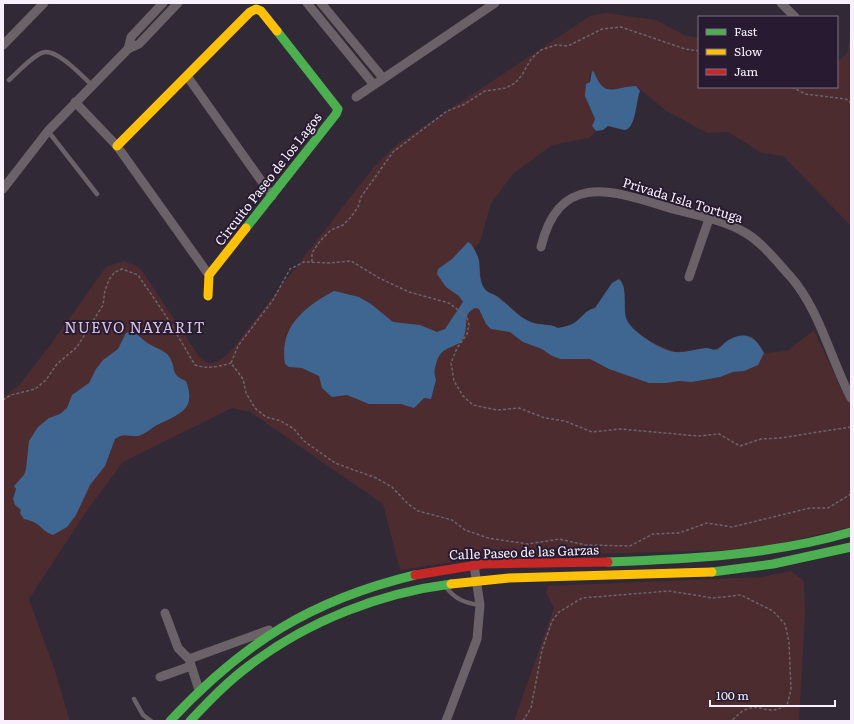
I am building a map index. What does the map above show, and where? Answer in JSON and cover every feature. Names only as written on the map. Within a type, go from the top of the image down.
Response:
[{"type":"street","points":[[3,45],[44,3]]},
{"type":"street","points":[[128,49],[131,37],[163,3]]},
{"type":"street","points":[[3,189],[48,131],[75,102],[128,49],[139,44],[178,3]]},
{"type":"street","points":[[307,3],[374,84]]},
{"type":"street","points":[[321,3],[383,78]]},
{"type":"street","points":[[356,97],[495,3]]},
{"type":"street","points":[[781,3],[795,16]]},
{"type":"street","name":"Circuito Paseo de los Lagos","points":[[117,146],[250,12],[256,9],[261,11],[336,105],[338,109],[336,114],[209,275]]},
{"type":"street","points":[[187,76],[272,196]]},
{"type":"street","points":[[75,102],[117,146],[209,275],[208,296]]},
{"type":"street","name":"Privada Isla Tortuga","points":[[541,246],[545,230],[556,211],[573,198],[592,191],[604,191],[621,194],[709,219],[745,232],[762,246],[794,282],[812,309],[851,398]]},
{"type":"street","points":[[689,277],[709,219]]},
{"type":"street","points":[[849,532],[851,547]]},
{"type":"street","name":"Calle Paseo de las Garzas","points":[[170,721],[199,690],[246,650],[282,625],[345,594],[408,575],[474,565],[599,562],[729,556],[779,549],[849,532]]},
{"type":"street","name":"Calle Paseo de las Garzas","points":[[190,721],[199,710],[257,660],[320,621],[350,609],[407,591],[476,580],[725,571],[775,564],[851,547]]},
{"type":"street","points":[[446,721],[477,639],[480,605],[474,565]]},
{"type":"street","points":[[345,594],[350,609]]},
{"type":"street","points":[[165,612],[178,648],[190,663],[199,690]]},
{"type":"street","points":[[160,677],[282,625]]},
{"type":"lane","points":[[9,80],[33,59],[44,52],[55,53],[92,85]]},
{"type":"lane","points":[[48,131],[97,194]]},
{"type":"lane","points":[[444,584],[453,596],[465,603],[480,605]]},
{"type":"lane","points":[[134,699],[144,715],[151,721]]},
{"type":"path","points":[[312,263],[312,253],[320,241],[331,230],[343,225],[351,217],[358,207],[361,197],[393,152],[447,111],[463,105],[485,91],[506,88],[516,83],[531,59],[541,50],[556,45],[568,46],[602,29],[621,27],[684,49],[698,51]]},
{"type":"path","points":[[794,88],[805,94],[846,99],[851,103]]},
{"type":"path","points":[[231,363],[238,346],[273,300],[290,269],[304,262],[351,261],[379,278],[409,292],[449,303],[455,306],[467,317],[469,325],[467,334],[457,348],[451,363],[454,381],[463,396],[473,405],[497,410],[519,408],[545,418],[565,421],[592,432],[620,429],[698,436],[719,434],[740,446],[761,439],[780,438],[851,427]]},
{"type":"path","points":[[3,400],[11,395],[35,389],[46,380],[57,364],[77,347],[103,305],[105,290],[110,278],[115,272],[122,269],[138,275],[166,316],[195,365],[207,368],[218,367],[231,363]]},
{"type":"path","points":[[231,363],[243,379],[246,393],[255,408],[266,417],[281,421],[294,429],[304,441],[335,463],[376,478],[392,487],[408,504],[418,511],[452,520],[465,530],[488,538],[528,544],[559,539],[586,545],[630,546],[653,534],[679,533],[708,523],[732,527],[810,508],[828,508],[851,494]]},
{"type":"path","points":[[523,721],[531,708],[542,650],[552,621],[559,612],[582,598],[669,592],[713,598],[741,595],[774,611],[785,624],[789,642],[792,690],[787,705],[779,710],[772,711],[761,708],[746,709],[731,721]]},
{"type":"shaded area","points":[[605,13],[656,20],[686,36],[698,38],[698,88],[838,88],[838,61],[847,54],[851,31],[851,226],[783,156],[762,153],[728,132],[707,133],[665,110],[636,86],[610,90],[606,89],[602,86],[594,72],[590,73],[587,101],[595,119],[592,126],[596,131],[589,138],[552,145],[514,173],[491,203],[480,242],[474,248],[479,259],[483,286],[488,291],[502,299],[524,318],[532,322],[551,325],[558,328],[568,326],[574,323],[586,312],[595,308],[612,283],[619,279],[624,287],[626,319],[632,328],[652,342],[675,352],[707,348],[713,350],[737,337],[744,335],[753,337],[764,353],[787,351],[814,330],[842,391],[851,405],[851,527],[778,544],[726,550],[472,559],[400,570],[383,504],[250,412],[232,408],[123,462],[88,509],[29,599],[55,671],[70,721],[3,721],[3,397],[19,385],[51,344],[106,267],[124,261],[140,268],[201,359],[210,364],[219,361],[230,352],[374,167],[396,145],[590,16]]},
{"type":"shaded area","points":[[791,571],[804,581],[805,615],[799,721],[514,721],[554,608],[546,593],[548,586],[762,577]]},
{"type":"water","points":[[592,71],[602,86],[606,89],[610,90],[636,86],[640,91],[635,114],[628,129],[624,130],[608,126],[603,130],[596,131],[592,126],[595,119],[585,96],[586,84],[590,82]]},
{"type":"water","points":[[468,242],[471,244],[478,257],[480,278],[484,288],[497,296],[522,317],[531,322],[558,328],[572,324],[586,312],[595,308],[612,283],[619,279],[623,287],[625,297],[625,313],[629,323],[647,340],[662,348],[675,352],[706,348],[716,350],[727,341],[744,335],[749,336],[757,342],[764,353],[758,365],[744,371],[733,372],[720,377],[692,382],[679,381],[649,383],[609,369],[590,359],[561,359],[552,356],[542,349],[523,342],[510,332],[491,329],[486,324],[479,309],[475,308],[468,314],[464,337],[461,342],[443,352],[438,359],[435,366],[436,380],[431,399],[424,398],[414,408],[401,404],[369,404],[347,395],[332,397],[322,388],[319,376],[302,368],[289,367],[285,364],[284,351],[286,339],[296,320],[313,304],[334,291],[359,297],[371,304],[393,322],[420,325],[437,332],[445,329],[463,302],[459,296],[446,287],[437,274],[438,269],[452,259]]},
{"type":"water","points":[[132,331],[146,342],[163,351],[171,359],[177,376],[186,381],[189,391],[187,405],[179,414],[143,434],[138,436],[124,435],[115,439],[105,466],[90,485],[76,515],[67,527],[53,535],[45,531],[35,522],[24,519],[20,513],[21,510],[15,505],[13,499],[16,489],[14,486],[24,475],[26,469],[29,441],[38,427],[49,418],[60,414],[67,408],[72,395],[89,383],[96,369],[103,360],[118,349],[126,333]]},
{"type":"traffic: fast","points":[[246,228],[336,114],[338,109],[277,31]]},
{"type":"traffic: fast","points":[[608,562],[700,557],[761,551],[821,540],[851,532]]},
{"type":"traffic: fast","points":[[712,572],[773,564],[851,547]]},
{"type":"traffic: fast","points":[[170,721],[197,693],[224,669],[252,647],[281,628],[343,597],[378,585],[415,575]]},
{"type":"traffic: fast","points":[[190,721],[242,671],[272,649],[320,622],[371,602],[398,594],[451,584]]},
{"type":"traffic: slow","points":[[117,146],[250,12],[256,9],[261,11],[277,31]]},
{"type":"traffic: slow","points":[[208,296],[209,275],[246,228]]},
{"type":"traffic: slow","points":[[451,584],[509,578],[712,572]]},
{"type":"traffic: jam","points":[[415,575],[483,564],[608,562]]},
{"type":"district","name":"NUEVO NAYARIT","points":[[135,328]]}]
